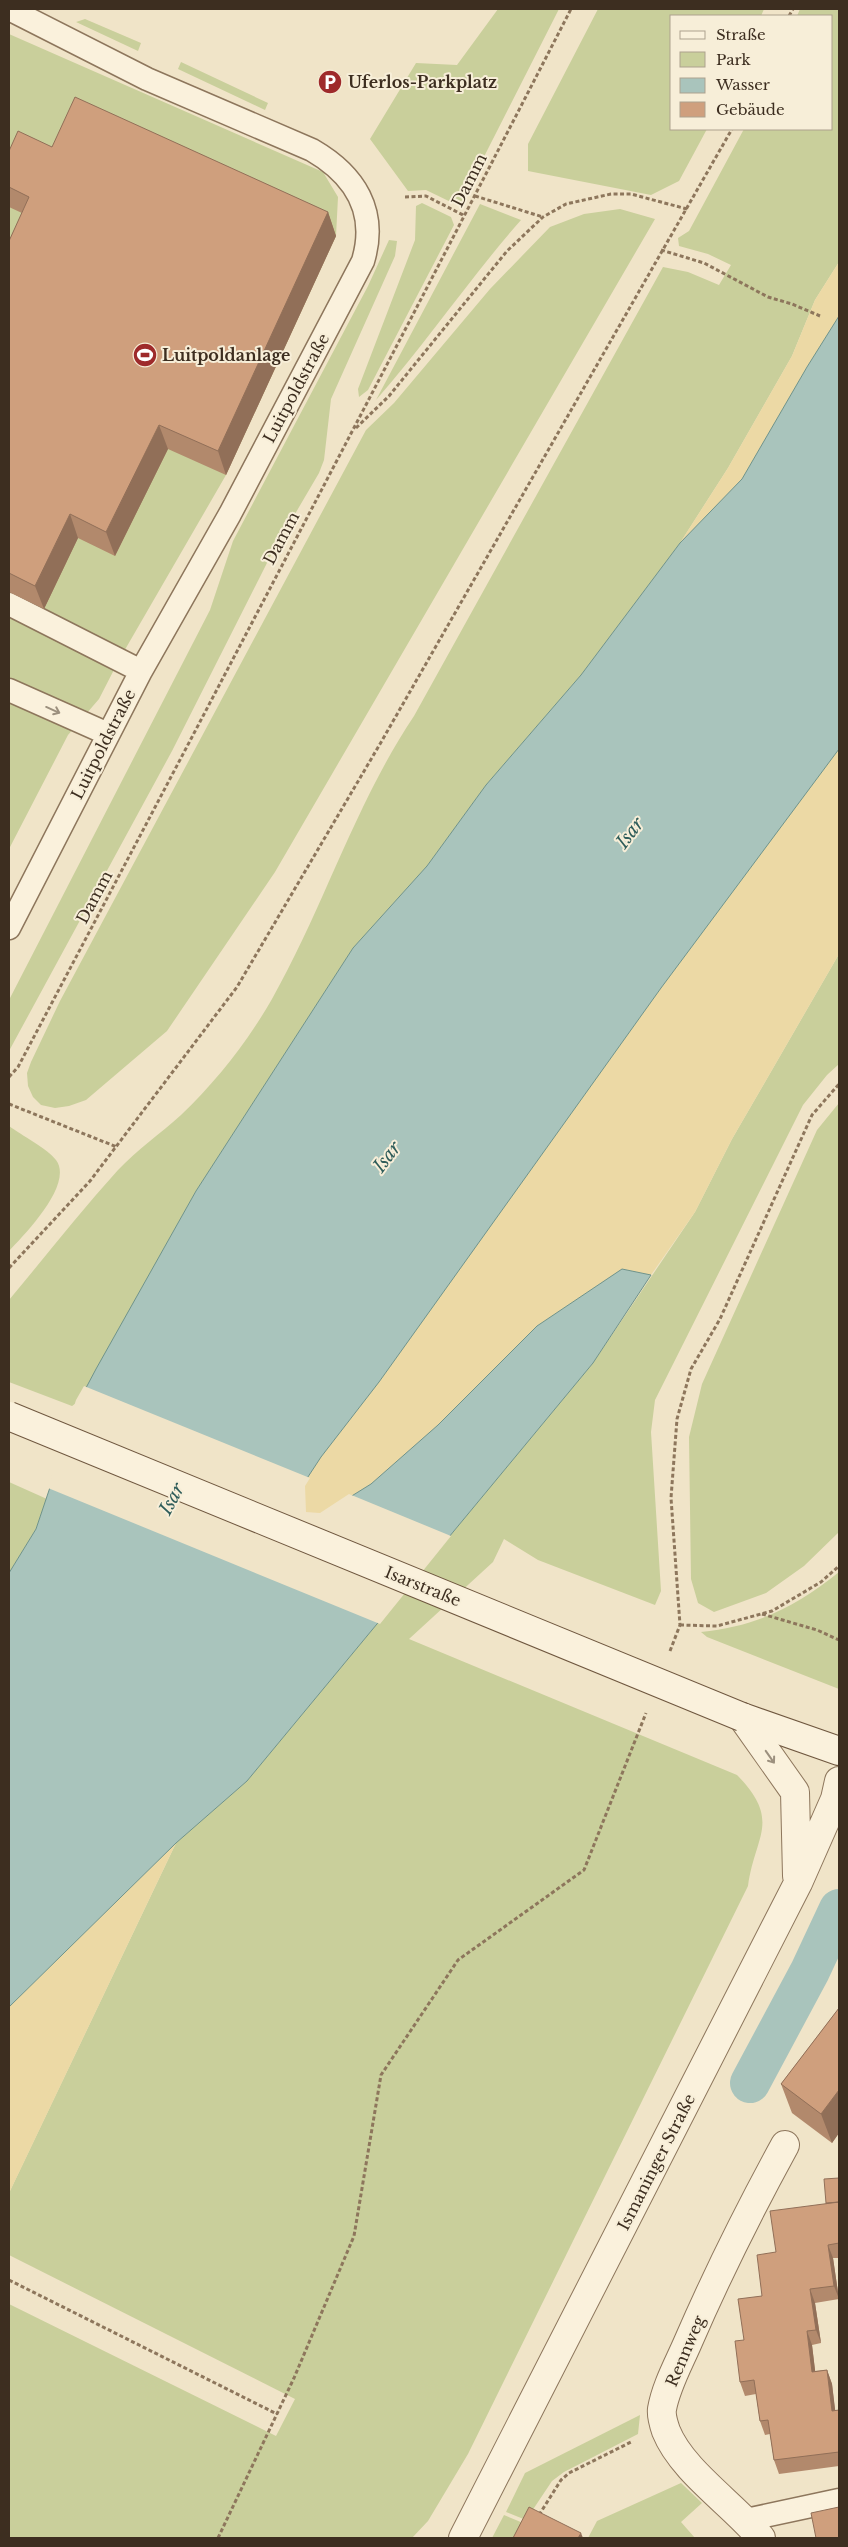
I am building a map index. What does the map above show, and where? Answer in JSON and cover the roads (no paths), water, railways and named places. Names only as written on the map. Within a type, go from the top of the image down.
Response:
[{"type":"street","name":"Isarstraße","points":[[9,1416],[742,1717],[839,1751]]},
{"type":"street","points":[[742,1717],[795,1792],[798,1883]]},
{"type":"street","name":"Ismaninger Straße","points":[[463,2538],[798,1883],[835,1799],[839,1781]]},
{"type":"street","name":"Rennweg","points":[[753,2529],[683,2461],[665,2425],[662,2410],[668,2390],[701,2312],[749,2210],[785,2145]]},
{"type":"lane","name":"Luitpoldstraße","points":[[9,9],[147,79],[312,150],[344,172],[364,206],[369,240],[363,261],[230,514],[141,671],[9,928]]},
{"type":"lane","points":[[9,604],[141,671]]},
{"type":"lane","points":[[9,690],[108,734]]},
{"type":"lane","points":[[753,2529],[839,2500]]},
{"type":"water","name":"Isar","points":[[839,316],[839,749],[661,988],[379,1382],[321,1457],[302,1486],[304,1514],[321,1515],[371,1484],[438,1425],[537,1326],[622,1269],[651,1275],[593,1363],[247,1781],[176,1843],[9,2007],[9,1573],[36,1529],[79,1401],[196,1191],[353,948],[427,866],[486,785],[581,675],[680,543],[742,479]]},
{"type":"waterway","points":[[750,2083],[810,1971],[839,1909]]},
{"type":"place","name":"Uferlos-Parkplatz","points":[[330,82]]},
{"type":"place","name":"Luitpoldanlage","points":[[145,355]]}]
